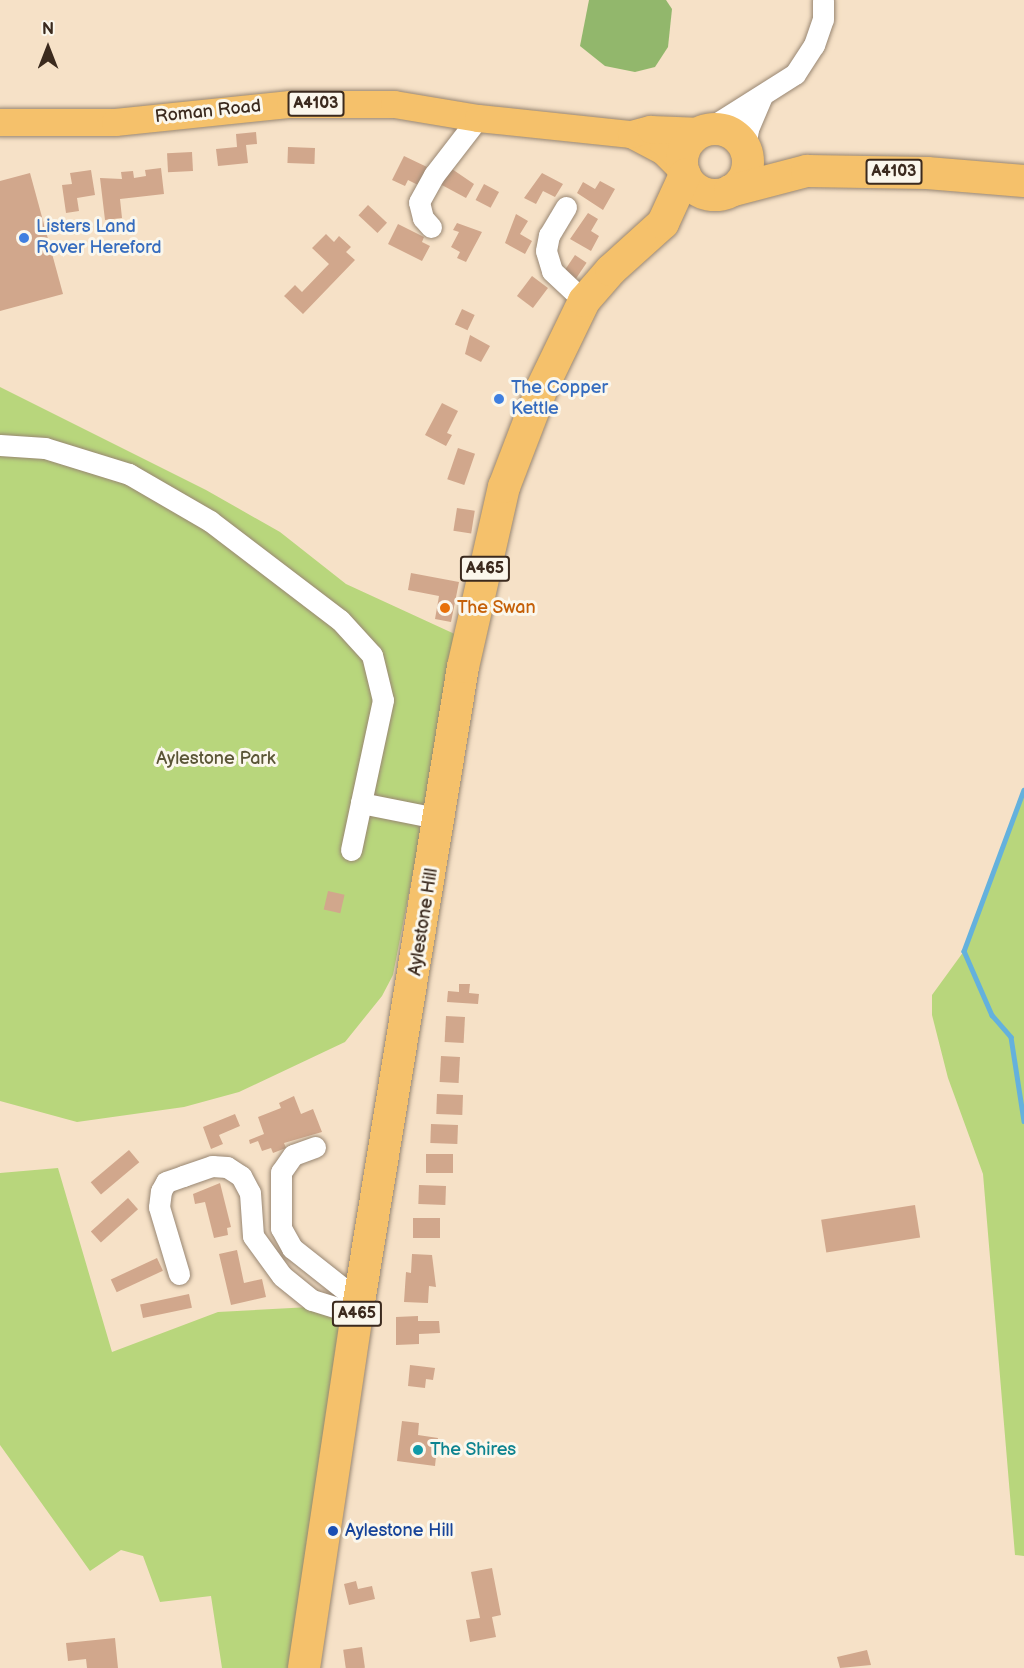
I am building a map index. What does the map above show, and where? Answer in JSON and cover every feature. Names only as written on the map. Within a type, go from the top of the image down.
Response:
[{"type":"highway","name":"A4103","points":[[705,130],[730,132],[746,150],[807,171]]},
{"type":"highway","points":[[684,173],[683,152],[705,130]]},
{"type":"highway","points":[[727,192],[743,178],[746,150]]},
{"type":"highway","name":"A4103","points":[[684,173],[697,189],[727,192],[807,171],[927,173],[1024,181]]},
{"type":"highway","name":"Aylestone Hill","points":[[304,1668],[358,1308],[441,819],[463,667],[504,487],[542,388],[584,301],[611,270],[663,223],[684,173]]},
{"type":"highway","name":"Aylestone Hill","points":[[663,223],[680,221],[727,192]]},
{"type":"main road","name":"Roman Road","points":[[0,122],[115,122],[290,104],[394,104],[478,118],[631,134],[650,129],[705,130]]},
{"type":"main road","name":"Roman Road","points":[[631,134],[663,151],[684,173]]},
{"type":"street","points":[[705,130],[742,106],[762,98],[795,74],[814,45],[823,19],[823,0]]},
{"type":"street","points":[[746,150],[748,129],[762,98]]},
{"type":"street","points":[[431,227],[423,218],[419,202],[434,175],[478,118]]},
{"type":"street","points":[[566,207],[549,235],[546,251],[552,271],[584,301]]},
{"type":"street","points":[[0,445],[45,448],[129,474],[210,521],[340,620],[372,655],[383,700],[351,850]]},
{"type":"street","points":[[361,803],[441,819]]},
{"type":"street","points":[[315,1147],[293,1155],[281,1172],[281,1228],[292,1248],[358,1308]]},
{"type":"street","points":[[178,1274],[159,1207],[166,1182],[212,1166],[227,1167],[241,1176],[250,1193],[253,1236],[282,1276],[312,1299],[358,1308]]},
{"type":"green space","points":[[589,0],[666,0],[672,9],[668,47],[655,67],[635,72],[605,66],[580,46]]},
{"type":"green space","name":"Aylestone Park","points":[[0,387],[206,490],[280,532],[346,584],[459,636],[393,975],[382,996],[345,1042],[239,1092],[184,1107],[77,1122],[0,1101]]},
{"type":"green space","points":[[1024,790],[1024,1556],[1015,1555],[983,1174],[948,1078],[932,1015],[932,995],[964,951]]},
{"type":"green space","points":[[58,1168],[112,1352],[218,1312],[310,1307],[348,1317],[292,1668],[222,1668],[211,1596],[160,1602],[143,1556],[121,1550],[90,1571],[0,1445],[0,1173]]},
{"type":"building","points":[[256,132],[257,144],[246,145],[248,163],[218,166],[216,149],[237,147],[236,134]]},
{"type":"building","points":[[288,147],[315,148],[314,164],[287,163]]},
{"type":"building","points":[[192,152],[193,171],[168,172],[167,153]]},
{"type":"building","points":[[404,156],[427,167],[418,185],[408,180],[405,186],[392,180]]},
{"type":"building","points":[[449,167],[474,184],[466,198],[440,184]]},
{"type":"building","points":[[161,168],[164,194],[120,199],[122,218],[105,220],[100,178],[122,179],[121,172],[133,171],[134,178],[146,176],[145,170]]},
{"type":"building","points":[[91,170],[95,195],[77,198],[79,211],[66,213],[62,185],[72,184],[70,173]]},
{"type":"building","name":"Listers Land Rover Hereford","points":[[30,173],[63,294],[0,311],[0,181]]},
{"type":"building","points":[[542,173],[563,184],[555,197],[543,191],[536,204],[524,198]]},
{"type":"building","points":[[600,181],[615,189],[603,210],[577,193],[583,182],[595,189]]},
{"type":"building","points":[[484,184],[499,192],[491,208],[476,200]]},
{"type":"building","points":[[368,205],[387,223],[377,233],[358,215]]},
{"type":"building","points":[[588,213],[598,219],[591,231],[599,236],[591,251],[570,239]]},
{"type":"building","points":[[516,214],[528,221],[520,234],[532,241],[525,254],[505,243]]},
{"type":"building","points":[[457,223],[482,232],[466,262],[457,258],[460,252],[451,247],[459,232],[453,230]]},
{"type":"building","points":[[398,224],[424,237],[422,242],[430,246],[422,261],[388,244]]},
{"type":"building","points":[[326,234],[334,242],[339,236],[351,247],[346,252],[355,260],[303,314],[284,296],[295,285],[302,292],[329,264],[312,248]]},
{"type":"building","points":[[575,255],[587,263],[575,280],[563,272]]},
{"type":"building","points":[[532,276],[548,288],[533,308],[517,296]]},
{"type":"building","points":[[462,309],[475,315],[468,330],[455,324]]},
{"type":"building","points":[[470,335],[490,346],[481,362],[465,354]]},
{"type":"building","points":[[442,403],[458,411],[447,433],[452,435],[446,446],[425,435]]},
{"type":"building","points":[[458,448],[475,454],[464,485],[447,479]]},
{"type":"building","points":[[457,508],[475,511],[471,534],[453,531]]},
{"type":"building","name":"The Swan","points":[[411,573],[459,582],[451,622],[435,619],[439,596],[408,590]]},
{"type":"building","points":[[328,891],[345,895],[340,913],[324,910]]},
{"type":"building","points":[[459,984],[470,984],[469,993],[479,994],[478,1004],[447,1002],[448,991],[459,992]]},
{"type":"building","points":[[446,1016],[465,1017],[464,1043],[445,1042]]},
{"type":"building","points":[[441,1056],[460,1057],[459,1083],[440,1082]]},
{"type":"building","points":[[437,1094],[463,1095],[462,1115],[436,1114]]},
{"type":"building","points":[[294,1096],[301,1114],[313,1109],[322,1132],[284,1143],[286,1148],[273,1153],[271,1148],[262,1151],[258,1141],[250,1144],[249,1140],[264,1134],[258,1117],[281,1108],[279,1103]]},
{"type":"building","points":[[235,1114],[240,1126],[219,1135],[223,1144],[211,1149],[203,1127]]},
{"type":"building","points":[[431,1124],[458,1125],[457,1144],[430,1143]]},
{"type":"building","points":[[129,1150],[139,1162],[101,1194],[91,1182]]},
{"type":"building","points":[[426,1154],[453,1154],[453,1173],[426,1173]]},
{"type":"building","points":[[220,1183],[231,1227],[227,1228],[228,1235],[214,1238],[205,1202],[195,1204],[193,1194]]},
{"type":"building","points":[[419,1185],[446,1186],[445,1205],[418,1204]]},
{"type":"building","points":[[128,1198],[138,1209],[101,1243],[91,1231]]},
{"type":"building","points":[[915,1205],[920,1238],[826,1252],[821,1220]]},
{"type":"building","points":[[413,1218],[440,1218],[440,1238],[413,1238]]},
{"type":"building","points":[[237,1250],[244,1283],[262,1279],[266,1297],[231,1305],[219,1254]]},
{"type":"building","points":[[412,1254],[432,1255],[436,1287],[429,1286],[428,1303],[404,1302],[406,1272],[411,1273]]},
{"type":"building","points":[[157,1258],[163,1271],[117,1292],[111,1280]]},
{"type":"building","points":[[189,1294],[192,1308],[143,1318],[140,1304]]},
{"type":"building","points":[[418,1316],[418,1321],[439,1321],[440,1333],[419,1334],[419,1344],[396,1345],[396,1317]]},
{"type":"building","points":[[410,1365],[435,1368],[433,1380],[426,1379],[425,1388],[408,1386]]},
{"type":"building","name":"The Shires","points":[[402,1421],[419,1423],[418,1435],[438,1438],[435,1466],[397,1461]]},
{"type":"building","points":[[492,1568],[501,1615],[492,1617],[496,1637],[470,1642],[466,1620],[480,1618],[471,1572]]},
{"type":"building","points":[[356,1581],[358,1589],[372,1586],[375,1599],[349,1605],[344,1584]]},
{"type":"building","points":[[115,1638],[118,1668],[87,1668],[86,1659],[68,1661],[66,1643]]},
{"type":"building","points":[[362,1647],[365,1668],[346,1668],[343,1650]]},
{"type":"building","points":[[867,1650],[871,1665],[840,1668],[837,1657]]},
{"type":"waterway","points":[[1024,790],[964,951],[992,1015],[1011,1037],[1024,1121]]},
{"type":"place","name":"Listers Land Rover Hereford","points":[[24,238]]},
{"type":"place","name":"The Copper Kettle","points":[[499,399]]},
{"type":"place","name":"The Swan","points":[[445,608]]},
{"type":"place","name":"The Shires","points":[[418,1450]]},
{"type":"place","name":"Aylestone Hill","points":[[333,1531]]}]
